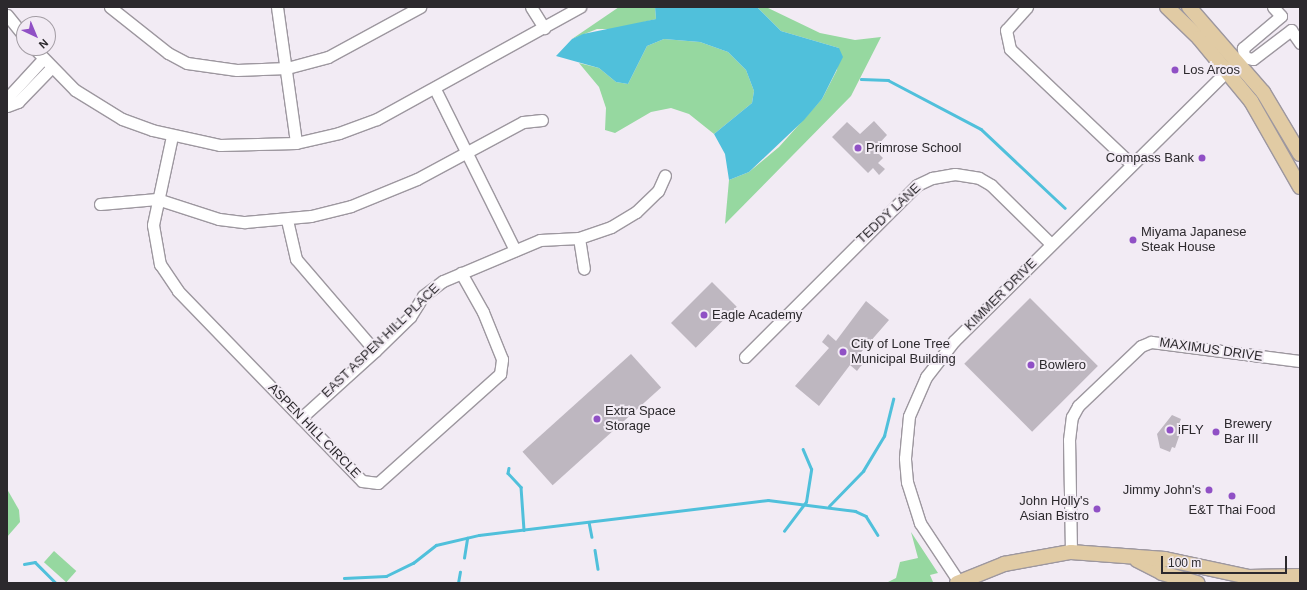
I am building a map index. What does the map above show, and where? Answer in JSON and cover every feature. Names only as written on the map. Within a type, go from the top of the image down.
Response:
[{"type":"main road","points":[[1167,7],[1227,70],[1271,133],[1300,187]]},
{"type":"main road","points":[[1189,7],[1239,61],[1263,92],[1300,154]]},
{"type":"main road","points":[[958,582],[1016,560],[1070,552],[1135,559],[1165,559],[1219,577]]},
{"type":"main road","points":[[1135,559],[1162,573],[1198,583]]},
{"type":"main road","points":[[1162,573],[1173,569],[1204,576],[1219,577],[1297,576]]},
{"type":"street","points":[[110,7],[168,53],[187,63],[237,70],[287,68],[328,57],[360,42],[420,7]]},
{"type":"street","points":[[277,7],[287,68],[296,143]]},
{"type":"street","points":[[531,7],[544,28]]},
{"type":"street","points":[[41,56],[51,68],[101,107],[122,119],[172,136],[220,145],[296,143],[339,133],[377,119],[435,89],[580,7]]},
{"type":"street","points":[[1027,7],[1006,30],[1010,49],[1131,164]]},
{"type":"street","points":[[1273,7],[1282,16],[1244,48],[1244,57],[1253,58],[1291,30],[1300,43]]},
{"type":"street","points":[[7,15],[16,26]]},
{"type":"street","points":[[43,59],[10,95],[8,105],[18,102],[51,68]]},
{"type":"street","name":"KIMMER DRIVE","points":[[958,582],[917,516],[905,458],[909,416],[937,360],[1131,164],[1227,70],[1239,61]]},
{"type":"street","points":[[435,89],[469,152],[515,250]]},
{"type":"street","points":[[100,204],[157,199],[219,219],[288,220],[351,206],[469,152],[524,122],[542,120]]},
{"type":"street","name":"ASPEN HILL CIRCLE","points":[[172,136],[157,199],[153,225],[156,250],[178,291],[362,481],[378,483],[500,374],[502,360],[483,312],[461,273]]},
{"type":"street","name":"TEDDY LANE","points":[[745,357],[917,185],[932,178],[955,174],[979,178],[991,185],[1051,244]]},
{"type":"street","name":"EAST ASPEN HILL PLACE","points":[[301,418],[410,317],[423,296],[461,273],[540,240],[579,238],[611,227],[636,212],[658,191],[665,175]]},
{"type":"street","points":[[288,220],[296,258],[375,351]]},
{"type":"street","points":[[579,238],[584,269]]},
{"type":"street","name":"MAXIMUS DRIVE","points":[[1070,552],[1069,448],[1072,417],[1078,406],[1141,346],[1151,342],[1300,361]]},
{"type":"green space","points":[[619,7],[655,7],[656,19],[616,29],[597,29],[572,39]]},
{"type":"green space","points":[[757,7],[766,7],[820,33],[855,40],[881,37],[851,96],[725,224],[729,180],[749,172],[779,147],[822,99],[837,70],[839,48],[781,31]]},
{"type":"green space","points":[[664,39],[700,42],[728,52],[746,70],[754,91],[752,103],[714,134],[689,114],[671,108],[651,112],[615,133],[605,130],[606,108],[599,87],[579,63],[599,68],[616,82],[628,84],[647,46]]},
{"type":"green space","points":[[7,489],[19,510],[20,522],[7,537]]},
{"type":"green space","points":[[911,532],[938,573],[930,575],[933,582],[886,583],[896,578],[900,562],[918,558]]},
{"type":"green space","points":[[54,551],[76,571],[66,582],[44,562]]},
{"type":"water","points":[[655,7],[757,7],[781,31],[839,48],[843,57],[822,99],[804,120],[749,172],[729,180],[725,154],[714,134],[752,103],[754,91],[746,70],[728,52],[700,42],[664,39],[647,46],[628,84],[616,82],[599,68],[556,56],[572,39],[583,34],[656,19]]},
{"type":"building","name":"Primrose School","points":[[874,121],[887,135],[874,149],[883,158],[878,163],[885,169],[879,175],[873,168],[868,173],[832,137],[847,122],[860,134]]},
{"type":"building","name":"Eagle Academy","points":[[712,282],[737,307],[696,348],[671,323]]},
{"type":"building","name":"Bowlero","points":[[1030,298],[1098,366],[1032,432],[964,364]]},
{"type":"building","name":"City of Lone Tree Municipal Building","points":[[866,301],[889,320],[856,358],[863,364],[857,371],[850,365],[819,406],[795,386],[829,348],[822,342],[828,334],[836,341]]},
{"type":"building","name":"Extra Space Storage","points":[[631,354],[661,387],[553,485],[523,452]]},
{"type":"building","name":"iFLY","points":[[1172,415],[1181,419],[1179,424],[1183,425],[1175,448],[1172,447],[1170,452],[1160,448],[1157,434]]},
{"type":"waterway","points":[[861,79],[888,80],[981,129],[1065,208]]},
{"type":"waterway","points":[[829,506],[863,471],[884,436],[893,399]]},
{"type":"waterway","points":[[784,531],[806,502],[811,469],[803,450]]},
{"type":"waterway","points":[[509,468],[508,473],[521,487],[524,530]]},
{"type":"waterway","points":[[344,578],[386,576],[413,563],[436,545],[479,535],[768,500],[855,511],[866,516],[878,535]]},
{"type":"waterway","points":[[589,522],[592,537]]},
{"type":"waterway","points":[[464,558],[467,538]]},
{"type":"waterway","points":[[595,550],[598,569]]},
{"type":"waterway","points":[[24,564],[35,562],[56,583]]},
{"type":"waterway","points":[[458,583],[460,572]]},
{"type":"place","name":"Los Arcos","points":[[1175,70]]},
{"type":"place","name":"Primrose School","points":[[858,148]]},
{"type":"place","name":"Compass Bank","points":[[1202,158]]},
{"type":"place","name":"Miyama Japanese Steak House","points":[[1133,240]]},
{"type":"place","name":"Eagle Academy","points":[[704,315]]},
{"type":"place","name":"City of Lone Tree Municipal Building","points":[[843,352]]},
{"type":"place","name":"Bowlero","points":[[1031,365]]},
{"type":"place","name":"Extra Space Storage","points":[[597,419]]},
{"type":"place","name":"iFLY","points":[[1170,430]]},
{"type":"place","name":"Brewery Bar III","points":[[1216,432]]},
{"type":"place","name":"Jimmy John's","points":[[1209,490]]},
{"type":"place","name":"E&T Thai Food","points":[[1232,496]]},
{"type":"place","name":"John Holly's Asian Bistro","points":[[1097,509]]}]
